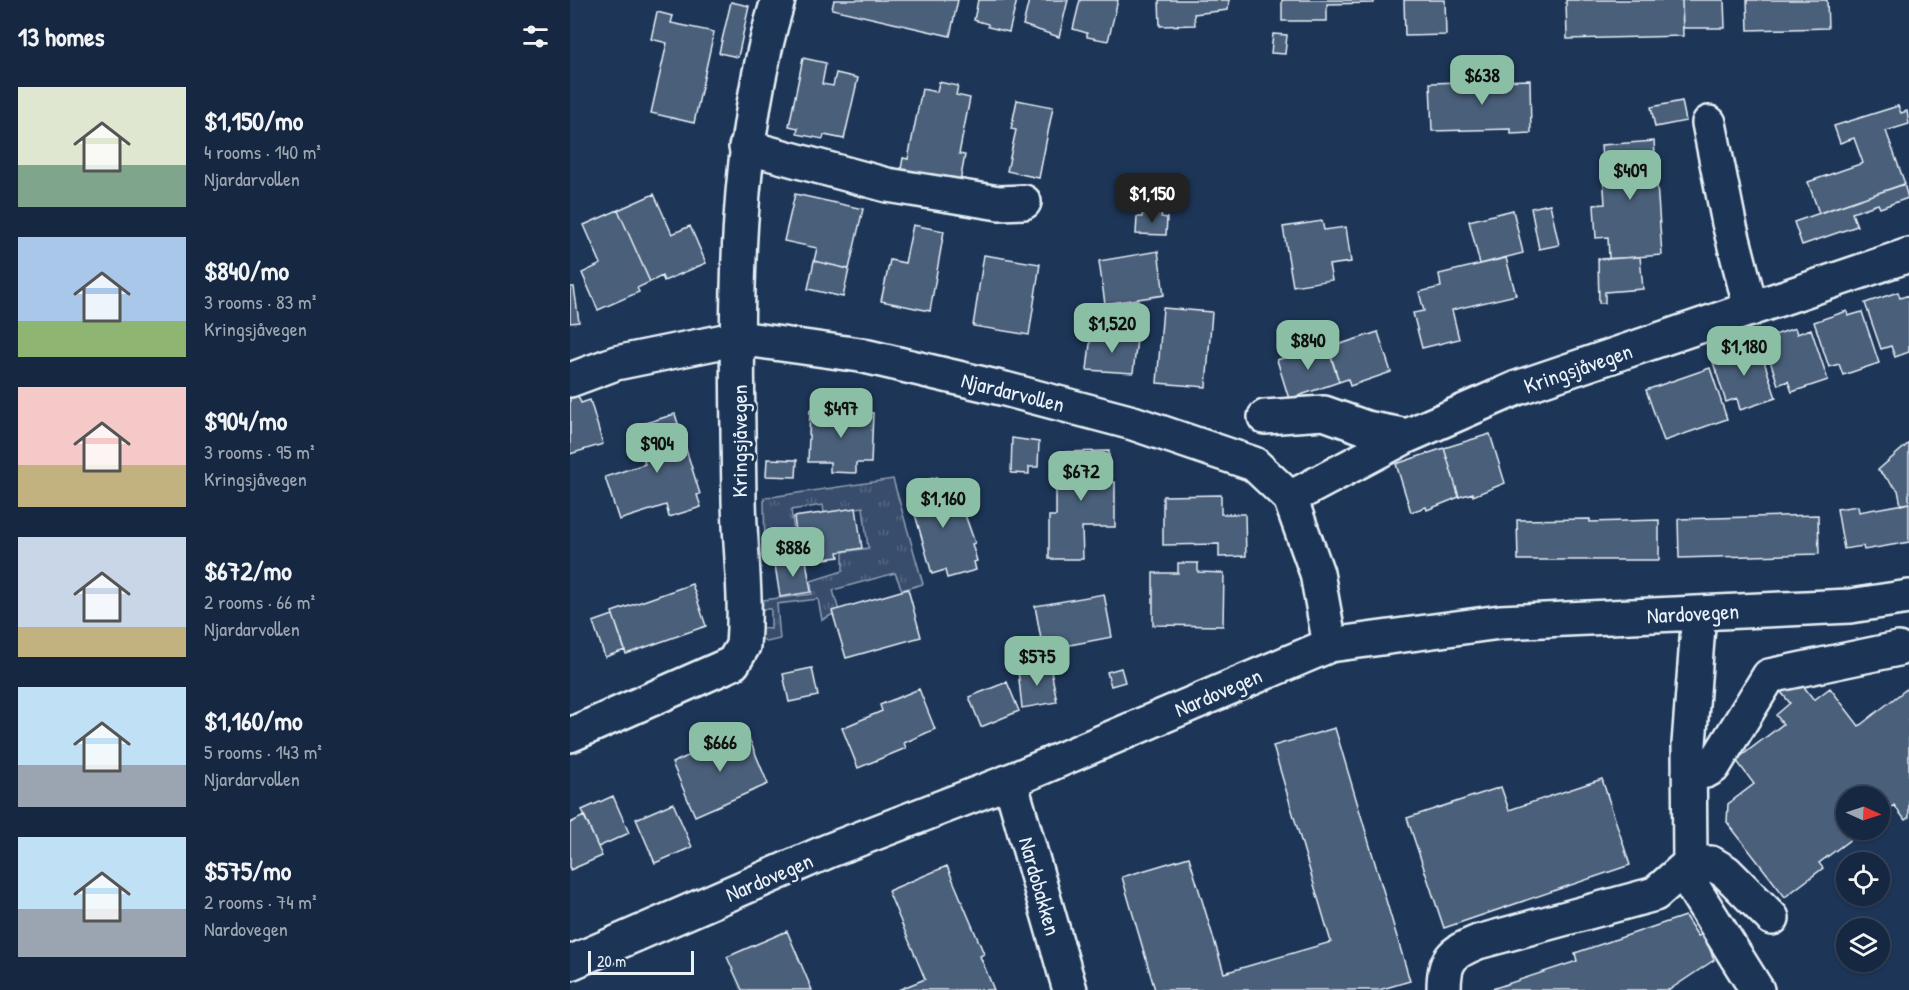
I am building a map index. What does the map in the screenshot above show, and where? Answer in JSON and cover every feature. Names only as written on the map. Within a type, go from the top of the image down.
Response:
[{"type":"street","name":"Kringsjåvegen","points":[[570,735],[733,663],[742,646],[740,227],[746,147],[758,76],[778,0]]},
{"type":"street","points":[[1709,123],[1729,223],[1751,309]]},
{"type":"street","points":[[746,147],[887,185],[999,203],[1024,202]]},
{"type":"street","name":"Kringsjåvegen","points":[[1290,498],[1407,436],[1517,388],[1909,255]]},
{"type":"street","name":"Njardarvollen","points":[[570,380],[616,363],[739,338],[860,355],[1005,389],[1133,423],[1254,464],[1290,498],[1317,573],[1330,645]]},
{"type":"street","points":[[1265,417],[1324,413],[1366,428],[1407,436]]},
{"type":"street","name":"Nardovegen","points":[[570,963],[828,851],[1010,781],[1330,645],[1500,622],[1850,606],[1909,597]]},
{"type":"street","points":[[1699,613],[1689,773],[1690,862],[1694,889],[1757,990]]},
{"type":"street","points":[[1689,773],[1706,771],[1713,767],[1769,676],[1898,649]]},
{"type":"street","name":"Nardobakken","points":[[1010,781],[1070,990]]},
{"type":"street","points":[[1444,990],[1446,967],[1458,950],[1478,942],[1655,894],[1690,862],[1711,863],[1726,872],[1772,918]]},
{"type":"green space","points":[[893,479],[923,584],[902,590],[895,573],[833,590],[839,611],[822,620],[818,599],[777,604],[780,639],[767,642],[758,636],[757,628],[771,629],[771,609],[762,609],[763,600],[812,594],[811,581],[843,571],[843,552],[868,548],[863,507],[824,513],[823,505],[791,510],[796,546],[765,550],[764,498]]},
{"type":"building","points":[[834,0],[958,0],[950,36],[832,9]]},
{"type":"building","points":[[978,0],[1017,0],[1009,32],[988,27],[988,24],[974,20]]},
{"type":"building","points":[[1029,0],[1068,0],[1059,37],[1023,25]]},
{"type":"building","points":[[1080,0],[1118,0],[1108,41],[1087,37],[1087,33],[1073,29]]},
{"type":"building","points":[[1159,0],[1229,0],[1228,10],[1194,14],[1195,25],[1160,26]]},
{"type":"building","points":[[1282,0],[1374,0],[1374,3],[1327,4],[1327,21],[1282,21]]},
{"type":"building","points":[[1404,0],[1445,0],[1446,35],[1405,36]]},
{"type":"building","points":[[1566,0],[1682,0],[1683,36],[1567,39]]},
{"type":"building","points":[[1682,0],[1724,0],[1725,28],[1683,28]]},
{"type":"building","points":[[1747,0],[1827,0],[1828,28],[1748,30]]},
{"type":"building","points":[[731,2],[749,6],[738,57],[719,53]]},
{"type":"building","points":[[657,12],[673,16],[671,23],[714,32],[694,123],[651,113],[667,43],[651,39]]},
{"type":"building","points":[[1273,34],[1287,35],[1285,54],[1271,53]]},
{"type":"building","points":[[803,58],[826,63],[822,84],[833,86],[836,73],[858,78],[844,139],[824,135],[823,139],[797,134],[798,128],[789,126]]},
{"type":"building","points":[[1530,80],[1531,133],[1511,134],[1511,129],[1432,131],[1430,83]]},
{"type":"building","points":[[939,82],[958,86],[956,95],[970,98],[959,154],[965,155],[959,187],[900,175],[903,158],[908,159],[922,89],[937,92]]},
{"type":"building","points":[[1017,100],[1053,107],[1039,178],[1007,171],[1016,130],[1011,129]]},
{"type":"building","points":[[1682,101],[1686,121],[1655,127],[1651,107]]},
{"type":"building","points":[[1898,106],[1901,113],[1907,111],[1909,124],[1886,131],[1905,184],[1819,213],[1808,182],[1863,163],[1854,138],[1840,143],[1834,126]]},
{"type":"building","points":[[1654,141],[1662,255],[1609,259],[1608,237],[1596,238],[1594,205],[1605,204],[1601,145]]},
{"type":"building","points":[[1904,184],[1908,198],[1880,208],[1878,204],[1852,213],[1857,226],[1802,245],[1794,222]]},
{"type":"building","points":[[654,194],[672,234],[690,226],[706,263],[664,281],[662,276],[650,282],[618,210]]},
{"type":"building","points":[[795,194],[863,209],[849,269],[814,261],[817,248],[784,241]]},
{"type":"building","points":[[1550,204],[1559,245],[1539,249],[1531,208]]},
{"type":"building","points":[[618,210],[650,282],[637,288],[639,292],[598,310],[582,273],[601,264],[584,225]]},
{"type":"building","points":[[1513,210],[1523,253],[1480,264],[1469,221]]},
{"type":"building","points":[[1143,211],[1162,212],[1161,217],[1167,218],[1166,235],[1136,234],[1137,217],[1142,217]]},
{"type":"building","points":[[1322,221],[1324,230],[1346,227],[1351,262],[1329,265],[1332,280],[1293,286],[1283,227]]},
{"type":"building","points":[[913,225],[944,231],[930,311],[881,301],[890,260],[905,263]]},
{"type":"building","points":[[1158,251],[1164,295],[1105,304],[1099,261]]},
{"type":"building","points":[[984,255],[1040,264],[1029,335],[973,326]]},
{"type":"building","points":[[1640,257],[1643,289],[1605,292],[1605,303],[1599,303],[1598,259]]},
{"type":"building","points":[[1506,258],[1516,295],[1452,310],[1459,339],[1422,348],[1413,313],[1424,311],[1419,292],[1441,287],[1439,274]]},
{"type":"building","points":[[814,261],[849,269],[843,297],[808,289]]},
{"type":"building","points":[[570,287],[574,287],[579,322],[570,323]]},
{"type":"building","points":[[1898,292],[1900,298],[1909,295],[1909,352],[1895,357],[1891,346],[1881,349],[1865,303]]},
{"type":"building","points":[[1163,308],[1212,312],[1206,387],[1157,383]]},
{"type":"building","points":[[1847,311],[1848,316],[1862,312],[1879,363],[1843,375],[1839,364],[1829,367],[1814,322]]},
{"type":"building","points":[[1795,328],[1797,334],[1811,329],[1828,380],[1792,392],[1788,381],[1778,385],[1763,339]]},
{"type":"building","points":[[1378,332],[1391,372],[1350,386],[1348,379],[1339,382],[1328,348]]},
{"type":"building","points":[[1091,335],[1137,339],[1133,373],[1087,370]]},
{"type":"building","points":[[1327,343],[1339,382],[1289,399],[1277,360]]},
{"type":"building","points":[[1744,345],[1746,351],[1759,346],[1776,398],[1740,410],[1737,398],[1726,402],[1711,356]]},
{"type":"building","points":[[1710,368],[1727,419],[1664,441],[1646,390]]},
{"type":"building","points":[[578,396],[581,403],[590,400],[603,444],[570,454],[570,398]]},
{"type":"building","points":[[810,410],[873,413],[871,463],[856,463],[856,473],[830,472],[830,462],[808,462]]},
{"type":"building","points":[[675,414],[700,494],[697,495],[701,507],[669,517],[666,505],[619,520],[605,477],[645,464],[633,427]]},
{"type":"building","points":[[1490,434],[1505,483],[1473,496],[1473,493],[1459,497],[1444,448]]},
{"type":"building","points":[[1012,438],[1039,442],[1038,467],[1029,467],[1029,474],[1011,473]]},
{"type":"building","points":[[1909,443],[1909,503],[1901,505],[1898,490],[1878,470]]},
{"type":"building","points":[[1444,448],[1459,497],[1427,510],[1426,507],[1411,512],[1396,464]]},
{"type":"building","points":[[1109,451],[1109,482],[1115,482],[1115,527],[1082,527],[1083,559],[1049,559],[1049,516],[1056,516],[1056,483],[1061,483],[1061,452]]},
{"type":"building","points":[[767,459],[797,460],[796,477],[766,476]]},
{"type":"building","points":[[937,477],[943,499],[958,495],[975,543],[972,544],[977,561],[974,562],[976,570],[947,578],[945,570],[932,574],[907,486]]},
{"type":"building","points":[[1221,495],[1221,514],[1245,514],[1246,556],[1219,557],[1219,544],[1163,545],[1163,496]]},
{"type":"building","points":[[1909,503],[1909,542],[1864,550],[1863,546],[1844,549],[1837,509],[1858,506],[1859,512]]},
{"type":"building","points":[[856,508],[862,548],[838,552],[839,557],[810,561],[809,555],[799,556],[794,517]]},
{"type":"building","points":[[1818,515],[1819,554],[1679,558],[1678,519]]},
{"type":"building","points":[[1590,519],[1590,522],[1659,520],[1659,560],[1518,560],[1517,520]]},
{"type":"building","points":[[806,560],[811,592],[780,597],[775,565]]},
{"type":"building","points":[[1178,563],[1198,563],[1198,572],[1224,573],[1223,626],[1153,625],[1153,573],[1178,573]]},
{"type":"building","points":[[692,584],[706,626],[626,654],[612,612]]},
{"type":"building","points":[[908,589],[921,637],[846,658],[832,611]]},
{"type":"building","points":[[1104,594],[1112,637],[1043,650],[1035,606]]},
{"type":"building","points":[[613,615],[625,650],[605,657],[593,622]]},
{"type":"building","points":[[1050,665],[1057,702],[1022,708],[1018,670]]},
{"type":"building","points":[[812,668],[818,696],[789,702],[783,674]]},
{"type":"building","points":[[1121,668],[1125,682],[1111,686],[1107,672]]},
{"type":"building","points":[[1798,679],[1814,700],[1830,688],[1859,726],[1909,687],[1909,817],[1905,820],[1894,805],[1890,808],[1890,786],[1836,786],[1836,840],[1850,840],[1819,863],[1823,868],[1785,897],[1727,822],[1728,804],[1754,784],[1736,760],[1783,724],[1776,715],[1790,703],[1781,692]]},
{"type":"building","points":[[1007,682],[1019,711],[981,727],[969,697]]},
{"type":"building","points":[[919,689],[935,729],[904,743],[906,748],[858,768],[842,728],[882,711],[880,705]]},
{"type":"building","points":[[1335,728],[1410,981],[1379,990],[1155,990],[1122,877],[1189,857],[1224,973],[1331,942],[1273,746]]},
{"type":"building","points":[[746,731],[768,784],[695,816],[672,763]]},
{"type":"building","points":[[1602,779],[1630,865],[1444,928],[1407,818],[1501,787],[1509,810]]},
{"type":"building","points":[[613,796],[629,833],[598,847],[582,810]]},
{"type":"building","points":[[673,803],[692,847],[655,863],[636,819]]},
{"type":"building","points":[[584,816],[602,856],[570,870],[570,823]]},
{"type":"building","points":[[947,866],[984,954],[980,956],[994,990],[898,990],[925,979],[888,891]]},
{"type":"building","points":[[1685,916],[1698,936],[1704,934],[1714,960],[1669,990],[1489,990],[1577,961],[1575,953]]},
{"type":"building","points":[[787,931],[812,990],[742,990],[727,957]]}]
